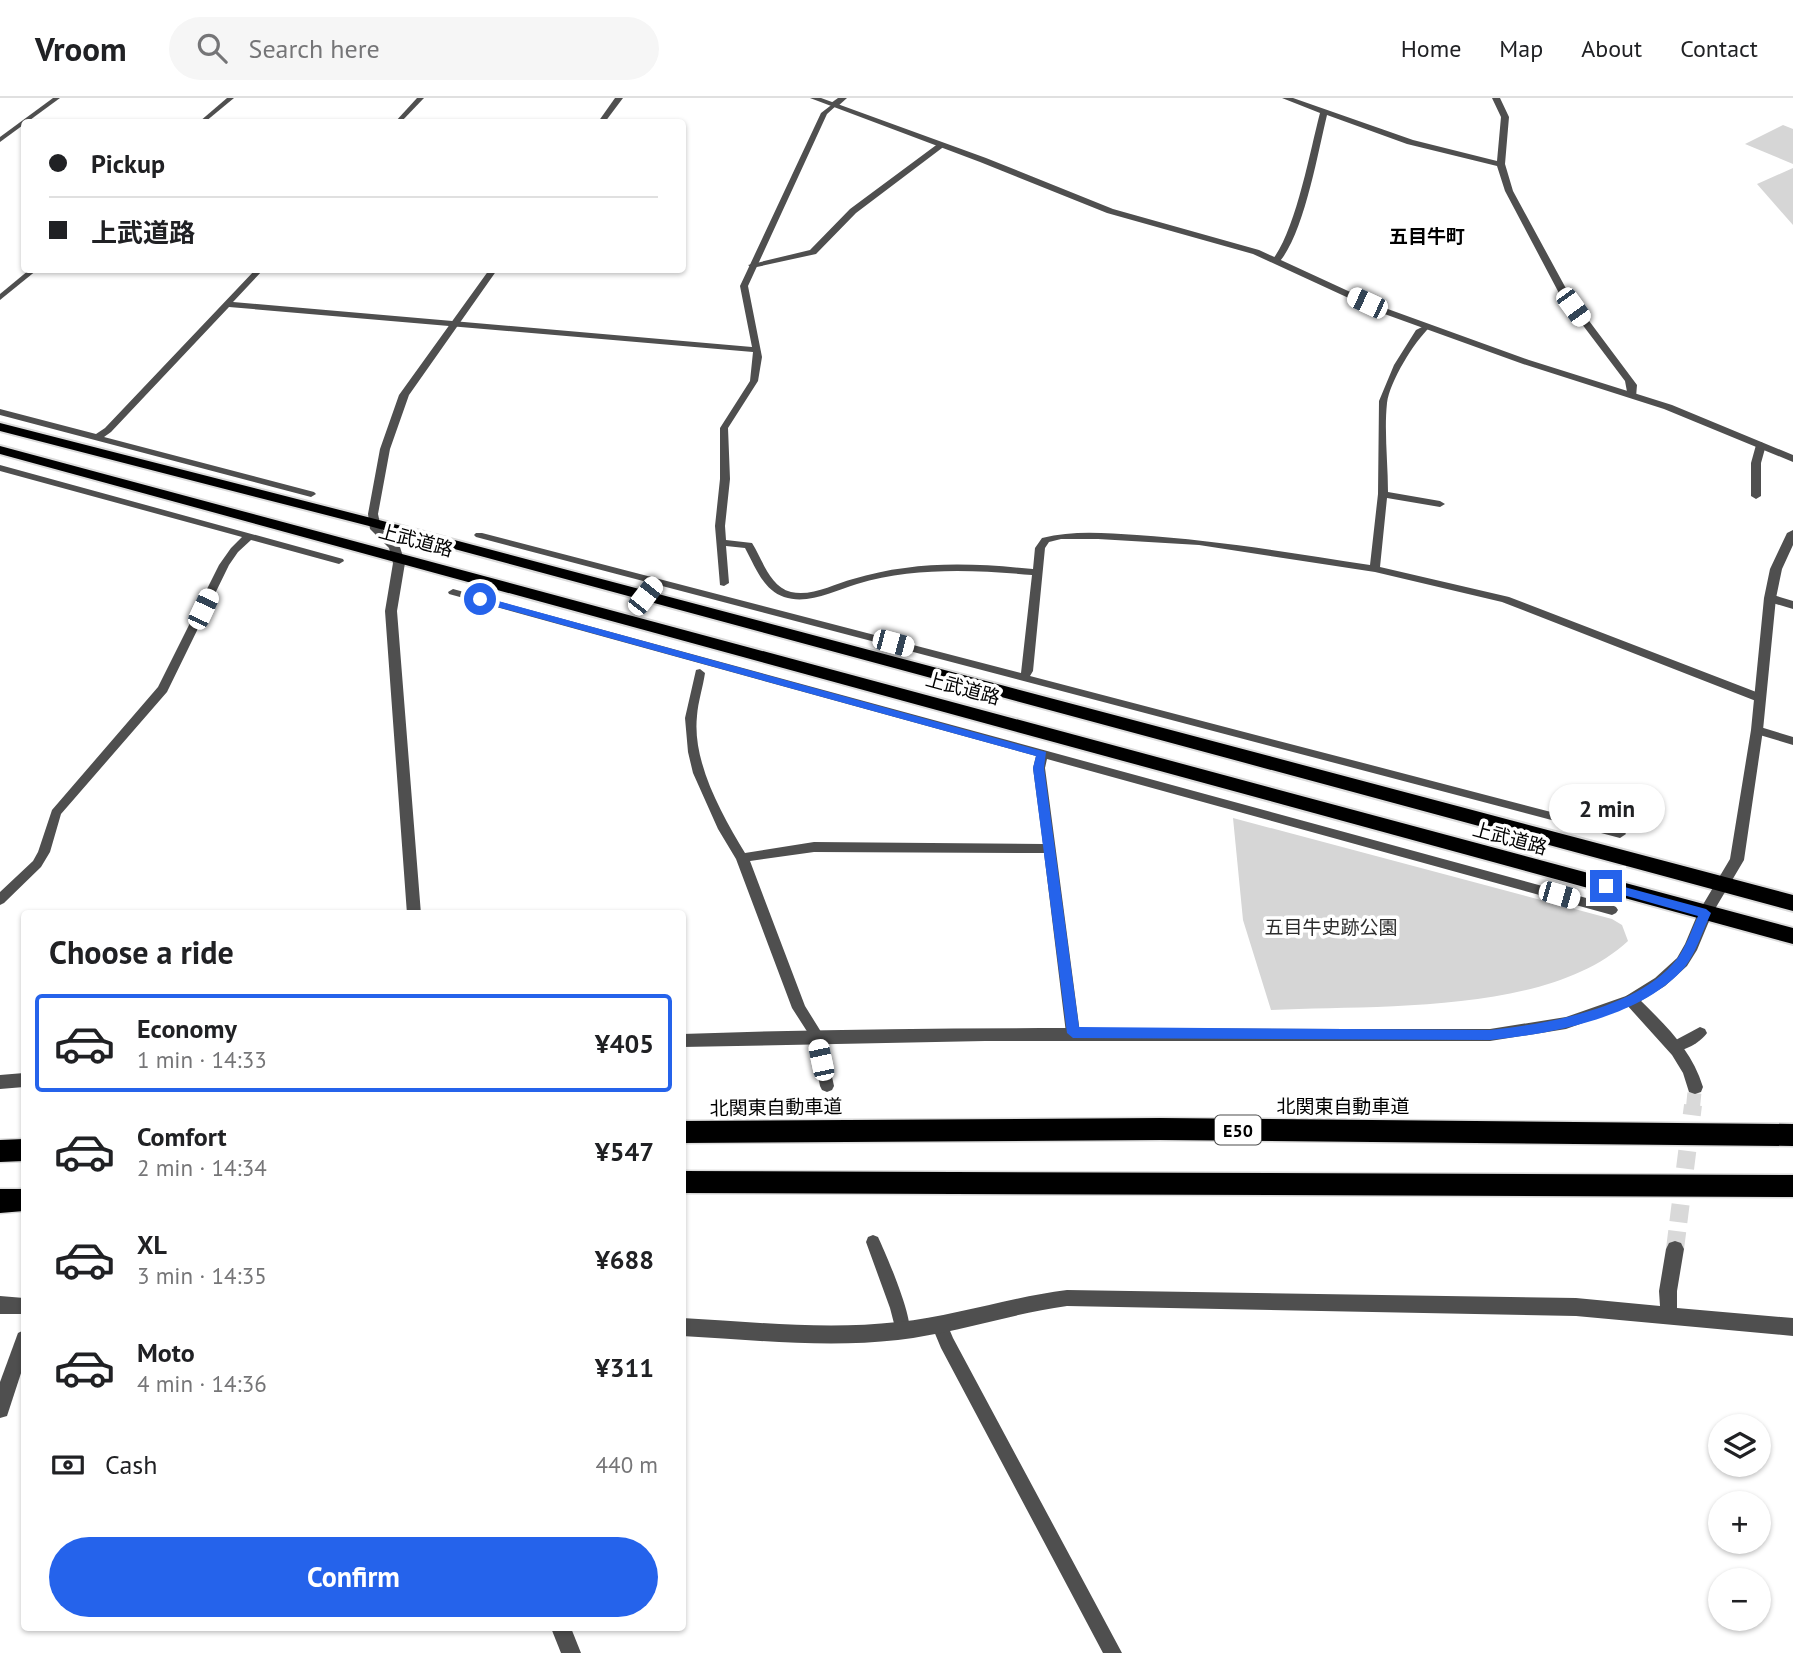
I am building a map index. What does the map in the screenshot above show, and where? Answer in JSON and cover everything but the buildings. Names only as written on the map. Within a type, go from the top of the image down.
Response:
[{"type":"highway","name":"上武道路","points":[[0,427],[374,523],[1793,903]]},
{"type":"highway","name":"上武道路","points":[[0,450],[1793,936]]},
{"type":"highway","name":"北関東自動車道","points":[[686,1132],[1160,1129],[1793,1135]]},
{"type":"highway","points":[[0,1151],[21,1150]]},
{"type":"highway","points":[[686,1182],[1793,1186]]},
{"type":"highway","points":[[0,1201],[21,1200]]},
{"type":"street","points":[[603,119],[620,98]]},
{"type":"street","points":[[814,98],[1119,215],[1277,259],[1382,310],[1426,327],[1632,395],[1793,458]]},
{"type":"street","points":[[834,105],[843,98]]},
{"type":"street","points":[[1286,98],[1410,142],[1501,164]]},
{"type":"street","points":[[1496,98],[1505,117],[1501,164],[1509,191],[1550,270],[1589,329],[1629,380],[1633,387],[1632,395]]},
{"type":"street","points":[[1277,259],[1283,252],[1301,203],[1324,111]]},
{"type":"street","points":[[752,265],[813,252],[853,211],[942,145]]},
{"type":"street","points":[[414,910],[391,611],[399,570],[394,547],[374,523],[373,514],[385,449],[394,419],[417,374],[491,273]]},
{"type":"street","points":[[686,1041],[816,1035],[1073,1033],[1490,1035],[1566,1023],[1631,1000],[1660,982],[1682,962],[1706,913],[1737,860],[1757,730],[1770,598],[1776,569],[1793,533]]},
{"type":"street","points":[[1770,598],[1793,605]]},
{"type":"street","points":[[1631,1000],[1676,1046],[1692,1073],[1695,1087]]},
{"type":"street","points":[[0,1082],[21,1080]]},
{"type":"street","points":[[1669,1316],[1668,1291],[1675,1249]]},
{"type":"street","points":[[686,1327],[844,1334],[939,1324],[998,1308],[1067,1297],[1576,1307],[1793,1327]]},
{"type":"street","points":[[0,1305],[21,1306]]},
{"type":"street","points":[[0,1409],[21,1348]]},
{"type":"street","points":[[562,1631],[571,1653]]},
{"type":"lane","points":[[28,119],[57,98]]},
{"type":"lane","points":[[206,119],[231,98]]},
{"type":"lane","points":[[401,119],[421,98]]},
{"type":"lane","points":[[724,583],[720,526],[725,479],[724,428],[754,381],[758,350],[744,286],[824,113],[834,105]]},
{"type":"lane","points":[[0,140],[21,125]]},
{"type":"lane","points":[[0,298],[29,273]]},
{"type":"lane","points":[[98,437],[108,430],[256,273]]},
{"type":"lane","points":[[227,304],[758,350]]},
{"type":"lane","points":[[1375,569],[1383,494],[1383,401],[1398,365],[1419,332],[1426,327]]},
{"type":"lane","points":[[0,412],[311,494]]},
{"type":"lane","points":[[1756,496],[1756,463],[1761,445]]},
{"type":"lane","points":[[0,468],[339,561]]},
{"type":"lane","points":[[100,496],[116,483]]},
{"type":"lane","points":[[1383,494],[1440,504]]},
{"type":"lane","points":[[479,535],[1620,834]]},
{"type":"lane","points":[[0,900],[37,864],[44,852],[56,813],[163,689],[224,565],[234,550],[249,536]]},
{"type":"lane","points":[[1024,677],[1028,671],[1037,572],[1045,540],[1061,536],[1129,537],[1199,542],[1375,569],[1504,599],[1760,698]]},
{"type":"lane","points":[[723,543],[749,545],[768,580],[778,590],[806,596],[882,574],[936,567],[1037,572]]},
{"type":"lane","points":[[645,596],[657,581]]},
{"type":"lane","points":[[453,592],[1612,910]]},
{"type":"lane","points":[[748,674],[761,655]]},
{"type":"lane","points":[[700,673],[692,703],[694,752],[708,796],[742,858],[799,1008],[816,1035],[827,1086]]},
{"type":"lane","points":[[1757,730],[1793,741]]},
{"type":"lane","points":[[1042,754],[1039,768],[1073,1033]]},
{"type":"lane","points":[[1303,772],[1308,754]]},
{"type":"lane","points":[[1400,852],[1406,831]]},
{"type":"lane","points":[[742,858],[814,847],[1050,849]]},
{"type":"lane","points":[[1676,1046],[1700,1034]]},
{"type":"lane","points":[[873,1242],[898,1308],[903,1329]]},
{"type":"lane","points":[[939,1324],[1113,1653]]},
{"type":"green space","points":[[1783,125],[1793,129],[1793,164],[1745,144]]},
{"type":"green space","points":[[1793,168],[1793,225],[1757,184]]},
{"type":"green space","name":"五目牛史跡公園","points":[[1233,818],[1612,919],[1622,925],[1628,941],[1594,965],[1554,982],[1508,994],[1409,1005],[1271,1010],[1243,920]]},
{"type":"tunnel","points":[[1693,1107],[1695,1087]]},
{"type":"tunnel","points":[[1675,1249],[1693,1105]]},
{"type":"district","name":"五目牛町","points":[[1427,236]]},
{"type":"route","points":[[480,599],[1042,754],[1039,768],[1073,1033],[1490,1035],[1566,1023],[1631,1000],[1660,982],[1682,962],[1706,913],[1606,886]]}]
